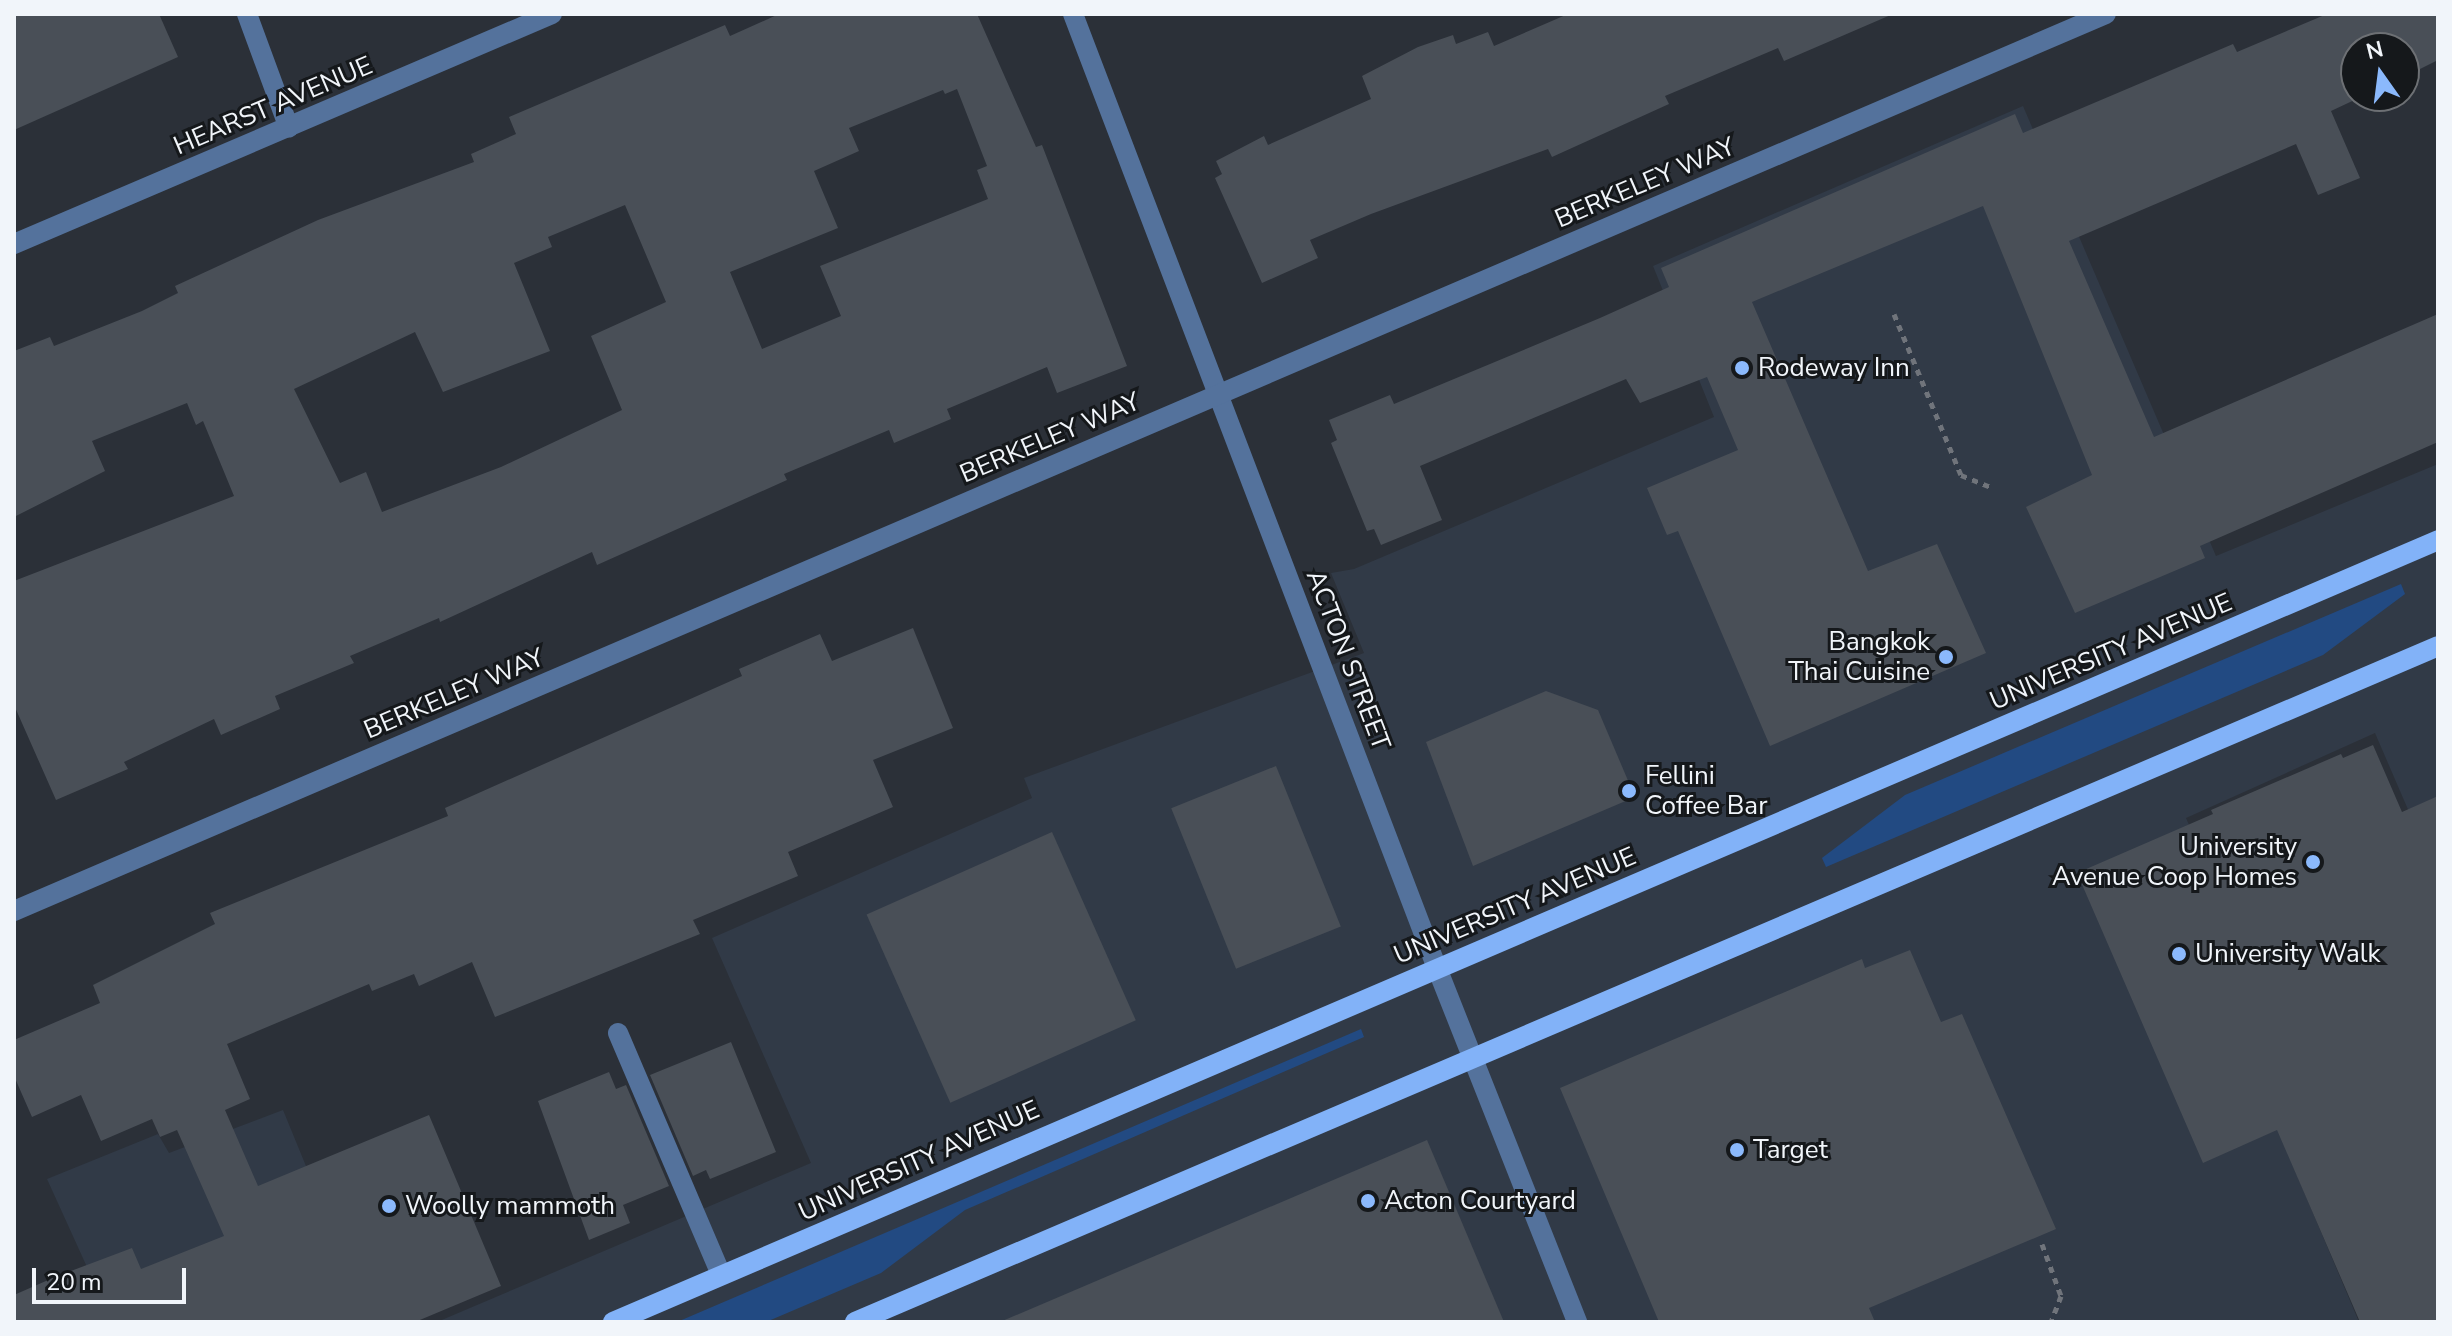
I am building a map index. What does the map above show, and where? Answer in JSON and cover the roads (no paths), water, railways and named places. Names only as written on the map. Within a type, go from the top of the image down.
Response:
[{"type":"main road","name":"UNIVERSITY AVENUE","points":[[613,1322],[2438,540]]},
{"type":"main road","points":[[855,1322],[2438,646]]},
{"type":"street","points":[[247,14],[289,128]]},
{"type":"street","name":"HEARST AVENUE","points":[[14,244],[552,14]]},
{"type":"street","name":"ACTON STREET","points":[[1073,14],[1437,968],[1577,1322]]},
{"type":"street","name":"BERKELEY WAY","points":[[14,911],[2106,14]]},
{"type":"street","points":[[618,1033],[721,1275]]},
{"type":"place","name":"Rodeway Inn","points":[[1742,368]]},
{"type":"place","name":"Bangkok Thai Cuisine","points":[[1946,657]]},
{"type":"place","name":"Fellini Coffee Bar","points":[[1629,791]]},
{"type":"place","name":"University Avenue Coop Homes","points":[[2313,862]]},
{"type":"place","name":"University Walk","points":[[2179,954]]},
{"type":"place","name":"Target","points":[[1737,1150]]},
{"type":"place","name":"Acton Courtyard","points":[[1368,1201]]},
{"type":"place","name":"Woolly mammoth","points":[[389,1206]]}]
